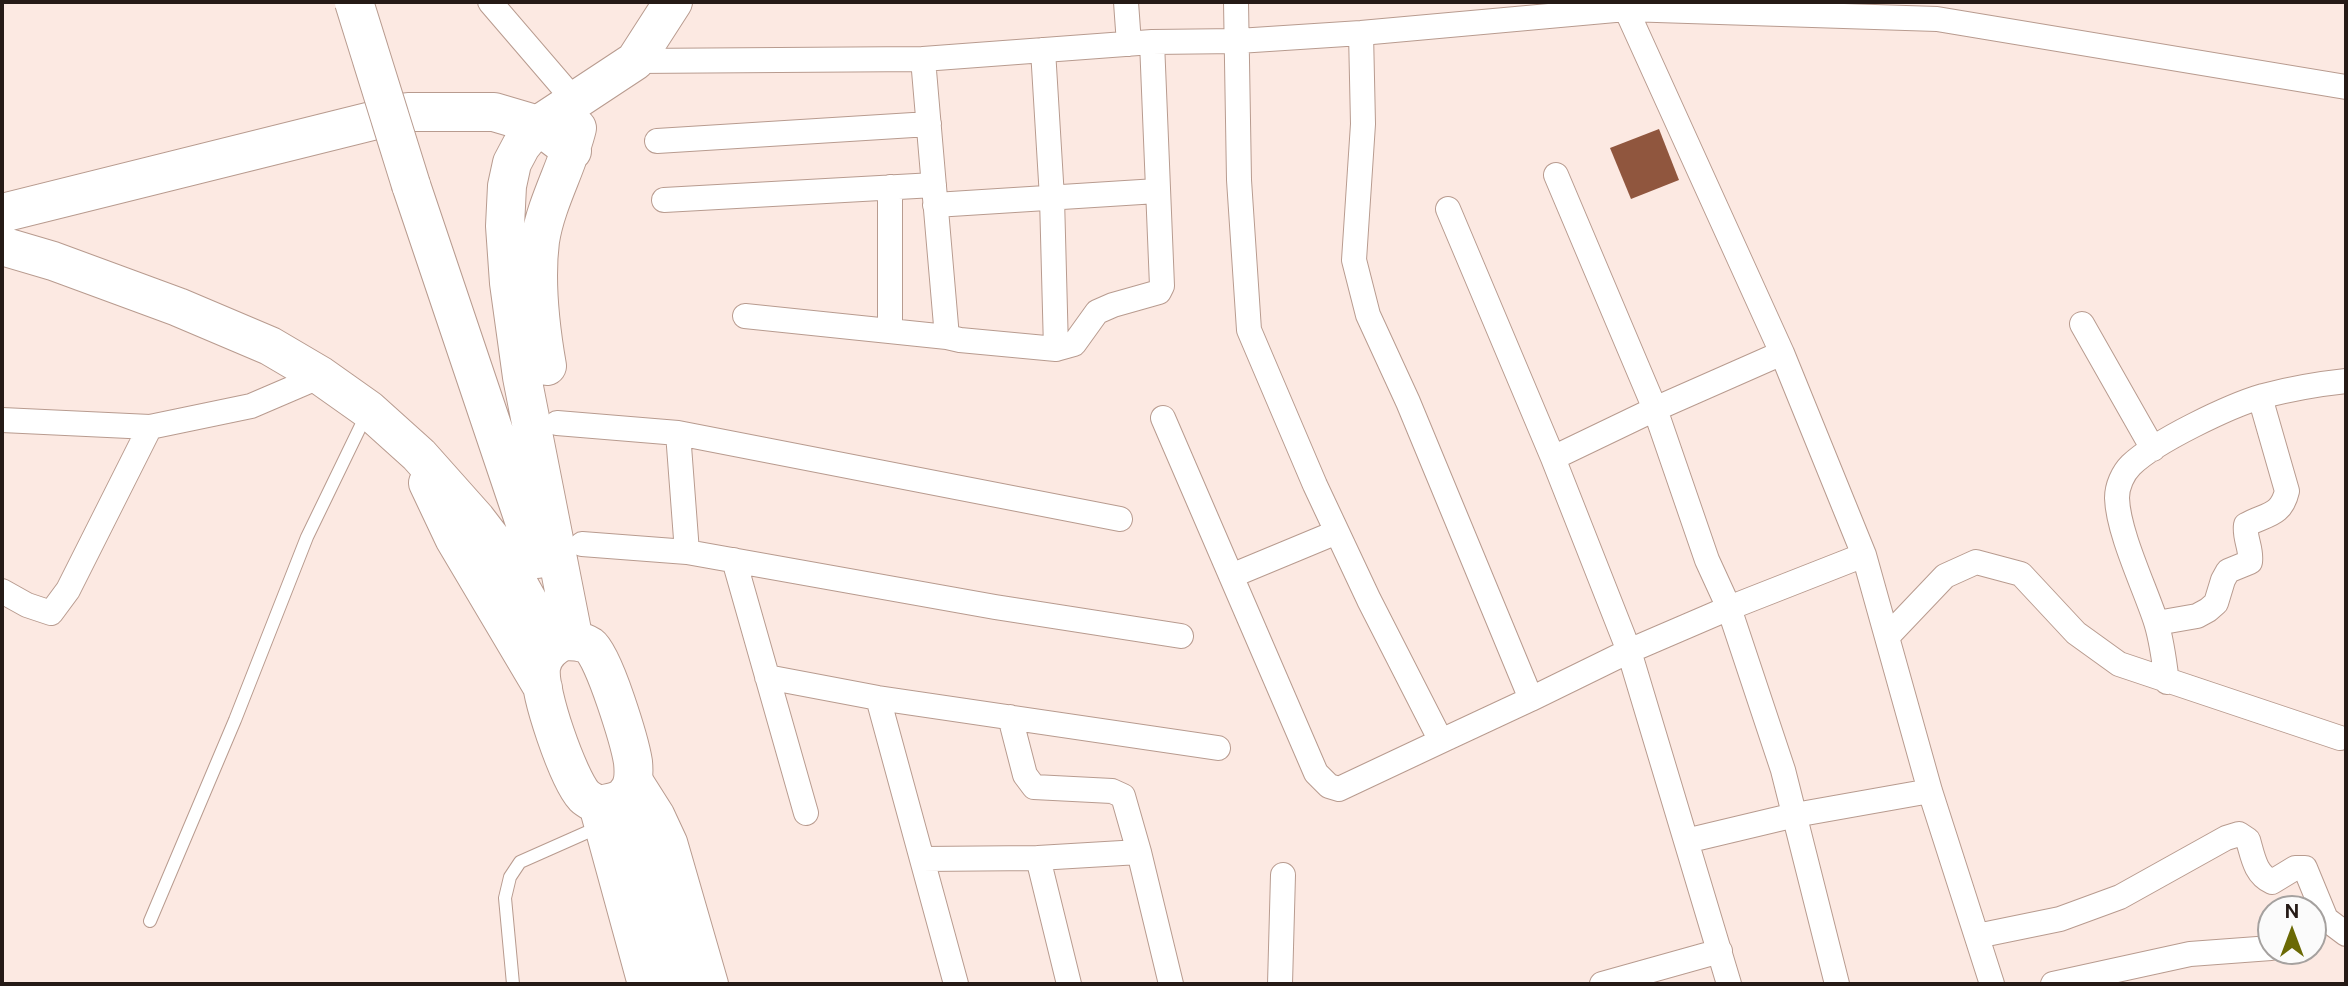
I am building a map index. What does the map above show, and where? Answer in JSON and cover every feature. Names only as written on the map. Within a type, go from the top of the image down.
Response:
[{"type":"main road","points":[[354,2],[411,185],[572,645]]},
{"type":"main road","points":[[572,645],[522,377],[509,284],[505,226],[507,186],[512,163],[521,146],[538,125],[635,61],[673,2]]},
{"type":"main road","points":[[575,102],[578,127],[572,151],[560,177],[540,241],[541,318],[557,423],[591,590],[572,645],[541,668],[543,688],[557,738],[573,778],[584,795],[615,799]]},
{"type":"main road","points":[[2,214],[408,112],[494,112],[538,125],[572,151]]},
{"type":"main road","points":[[2,246],[53,261],[178,307],[270,346],[321,376],[369,410],[419,455],[476,519],[572,645],[607,676],[632,760],[615,799],[647,984]]},
{"type":"main road","points":[[419,455],[432,495],[454,538],[543,688]]},
{"type":"main road","points":[[615,799],[684,984]]},
{"type":"street","points":[[490,2],[575,102]]},
{"type":"street","points":[[745,316],[947,337],[960,341],[1056,349],[1074,344],[1097,312],[1159,292],[1162,286],[1157,191],[1140,43],[1126,2]]},
{"type":"street","points":[[1236,2],[1239,180],[1249,330],[1315,485],[1369,600],[1441,741]]},
{"type":"street","points":[[635,61],[923,59],[1140,43],[1238,41],[1361,33],[1493,12],[1625,5],[1937,19],[2346,87]]},
{"type":"street","points":[[1625,5],[1782,353],[1864,555],[1930,791],[1992,984]]},
{"type":"street","points":[[1361,33],[1363,124],[1354,260],[1368,315],[1408,402],[1531,699]]},
{"type":"street","points":[[1043,50],[1052,198],[1056,349]]},
{"type":"street","points":[[923,59],[947,337]]},
{"type":"street","points":[[657,141],[929,124]]},
{"type":"street","points":[[1556,175],[1656,409],[1707,560],[1729,608],[1783,770],[1837,984]]},
{"type":"street","points":[[664,200],[890,187],[935,195],[1052,198],[1157,191]]},
{"type":"street","points":[[890,187],[890,331]]},
{"type":"street","points":[[1448,209],[1553,458],[1629,652],[1729,984]]},
{"type":"street","points":[[2082,324],[2153,449]]},
{"type":"street","points":[[1553,458],[1782,353]]},
{"type":"street","points":[[2,419],[150,427],[251,406],[321,376]]},
{"type":"street","points":[[2167,682],[2157,623],[2121,523],[2117,497],[2120,482],[2130,466],[2194,425],[2260,397],[2309,385],[2346,382]]},
{"type":"street","points":[[2157,623],[2197,616],[2216,603],[2222,580],[2228,571],[2250,562],[2246,525],[2266,517],[2284,503],[2287,491],[2260,397]]},
{"type":"street","points":[[1163,418],[1316,773],[1329,786],[1339,789],[1629,652],[1729,608],[1864,555]]},
{"type":"street","points":[[557,423],[678,433],[1120,519]]},
{"type":"street","points":[[2,591],[27,605],[51,613],[68,590],[150,427]]},
{"type":"street","points":[[678,433],[687,552]]},
{"type":"street","points":[[1231,576],[1337,532]]},
{"type":"street","points":[[582,544],[687,552],[995,607],[1181,636]]},
{"type":"street","points":[[734,560],[806,813]]},
{"type":"street","points":[[1887,636],[1945,576],[1976,562],[2021,574],[2076,633],[2119,664],[2340,738]]},
{"type":"street","points":[[767,677],[878,698],[1218,748]]},
{"type":"street","points":[[878,698],[956,984]]},
{"type":"street","points":[[1010,717],[1025,775],[1034,787],[1120,793],[1125,799],[1171,984]]},
{"type":"street","points":[[1686,841],[1795,815],[1930,791]]},
{"type":"street","points":[[615,799],[660,814],[672,842],[713,984]]},
{"type":"street","points":[[1977,936],[2060,919],[2120,897],[2226,838],[2239,834],[2248,840],[2255,866],[2262,878],[2272,882],[2295,868],[2305,868],[2326,919],[2346,934]]},
{"type":"street","points":[[922,859],[1038,858],[1139,852]]},
{"type":"street","points":[[1038,858],[1069,984]]},
{"type":"street","points":[[1280,984],[1283,875]]},
{"type":"street","points":[[2053,984],[2190,954],[2257,949]]},
{"type":"street","points":[[1602,984],[1643,979],[1720,951]]},
{"type":"lane","points":[[150,921],[235,720],[307,537],[369,410]]},
{"type":"lane","points":[[513,984],[505,898],[510,877],[520,862],[615,799]]},
{"type":"building","points":[[1659,129],[1679,180],[1631,199],[1610,148]]}]
